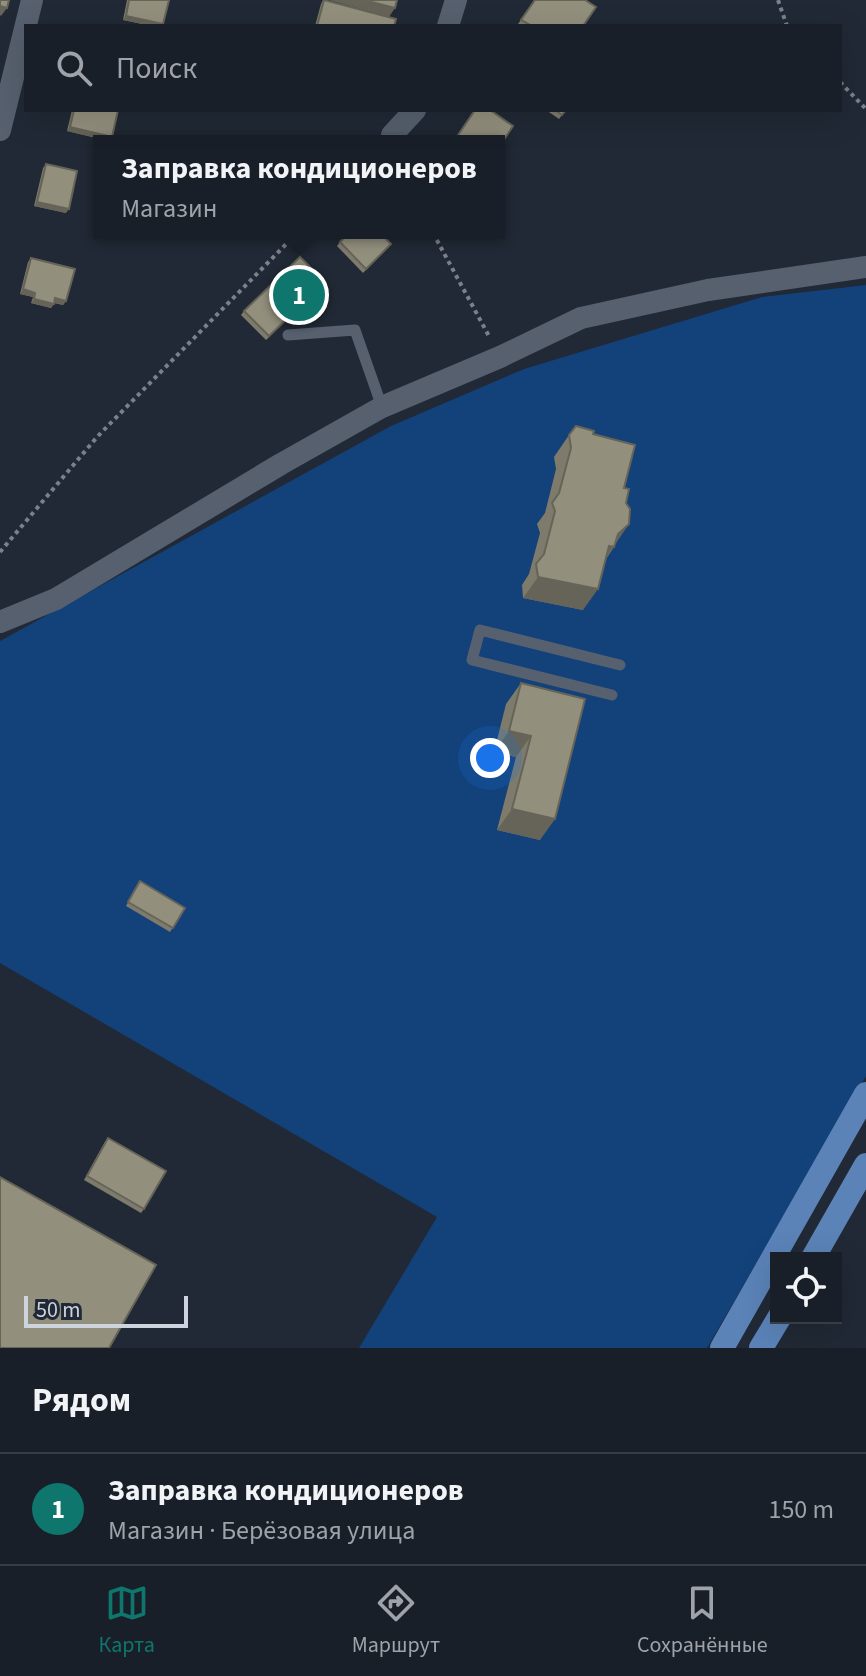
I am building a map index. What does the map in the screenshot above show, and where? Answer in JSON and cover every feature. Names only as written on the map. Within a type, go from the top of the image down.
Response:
[{"type":"main road","points":[[722,1348],[866,1094]]},
{"type":"main road","points":[[816,1252],[866,1165]]},
{"type":"main road","points":[[761,1348],[775,1324]]},
{"type":"street","points":[[26,24],[32,0]]},
{"type":"street","points":[[449,24],[456,0]]},
{"type":"street","points":[[0,130],[24,32]]},
{"type":"street","points":[[392,135],[413,112]]},
{"type":"street","points":[[0,622],[56,599],[382,407],[500,357],[581,318],[708,290],[866,267]]},
{"type":"lane","points":[[288,335],[355,330],[382,407]]},
{"type":"lane","points":[[612,695],[472,660],[480,630],[620,665]]},
{"type":"path","points":[[778,0],[786,24]]},
{"type":"path","points":[[842,84],[866,109]]},
{"type":"path","points":[[0,552],[97,437],[291,239]]},
{"type":"path","points":[[436,239],[500,357]]},
{"type":"shaded area","points":[[866,285],[866,1076],[707,1348],[359,1348],[437,1217],[0,963],[0,641],[391,426],[524,369],[762,297]]},
{"type":"building","points":[[0,0],[9,0],[7,8],[0,6]]},
{"type":"building","points":[[129,0],[169,0],[163,24],[126,16]]},
{"type":"building","points":[[324,0],[396,19],[395,24],[318,24]]},
{"type":"building","points":[[364,0],[397,0],[395,8]]},
{"type":"building","points":[[535,0],[585,0],[596,7],[584,24],[528,24],[521,20]]},
{"type":"building","points":[[74,112],[118,112],[112,135],[70,127]]},
{"type":"building","points":[[474,112],[493,112],[513,126],[505,138],[505,135],[458,135]]},
{"type":"building","points":[[46,164],[77,171],[69,209],[37,202]]},
{"type":"building","points":[[343,239],[386,239],[391,244],[366,269],[340,242]]},
{"type":"building","points":[[300,257],[325,282],[269,336],[244,311]]},
{"type":"building","points":[[31,258],[75,269],[66,301],[55,298],[54,304],[34,299],[35,293],[23,289]]},
{"type":"building","points":[[576,426],[594,431],[593,434],[635,445],[624,488],[629,489],[626,503],[630,509],[629,524],[618,534],[614,547],[609,546],[598,589],[538,577],[536,564],[544,554],[555,511],[552,503],[559,493],[571,448],[569,435]]},
{"type":"building","points":[[521,683],[585,699],[555,819],[512,809],[531,736],[509,731]]},
{"type":"building","points":[[140,881],[185,908],[173,928],[128,902]]},
{"type":"building","points":[[108,1138],[166,1171],[144,1209],[87,1176]]},
{"type":"building","points":[[0,1177],[156,1265],[109,1348],[0,1348]]},
{"type":"place","name":"Заправка кондиционеров","points":[[299,295]]}]
